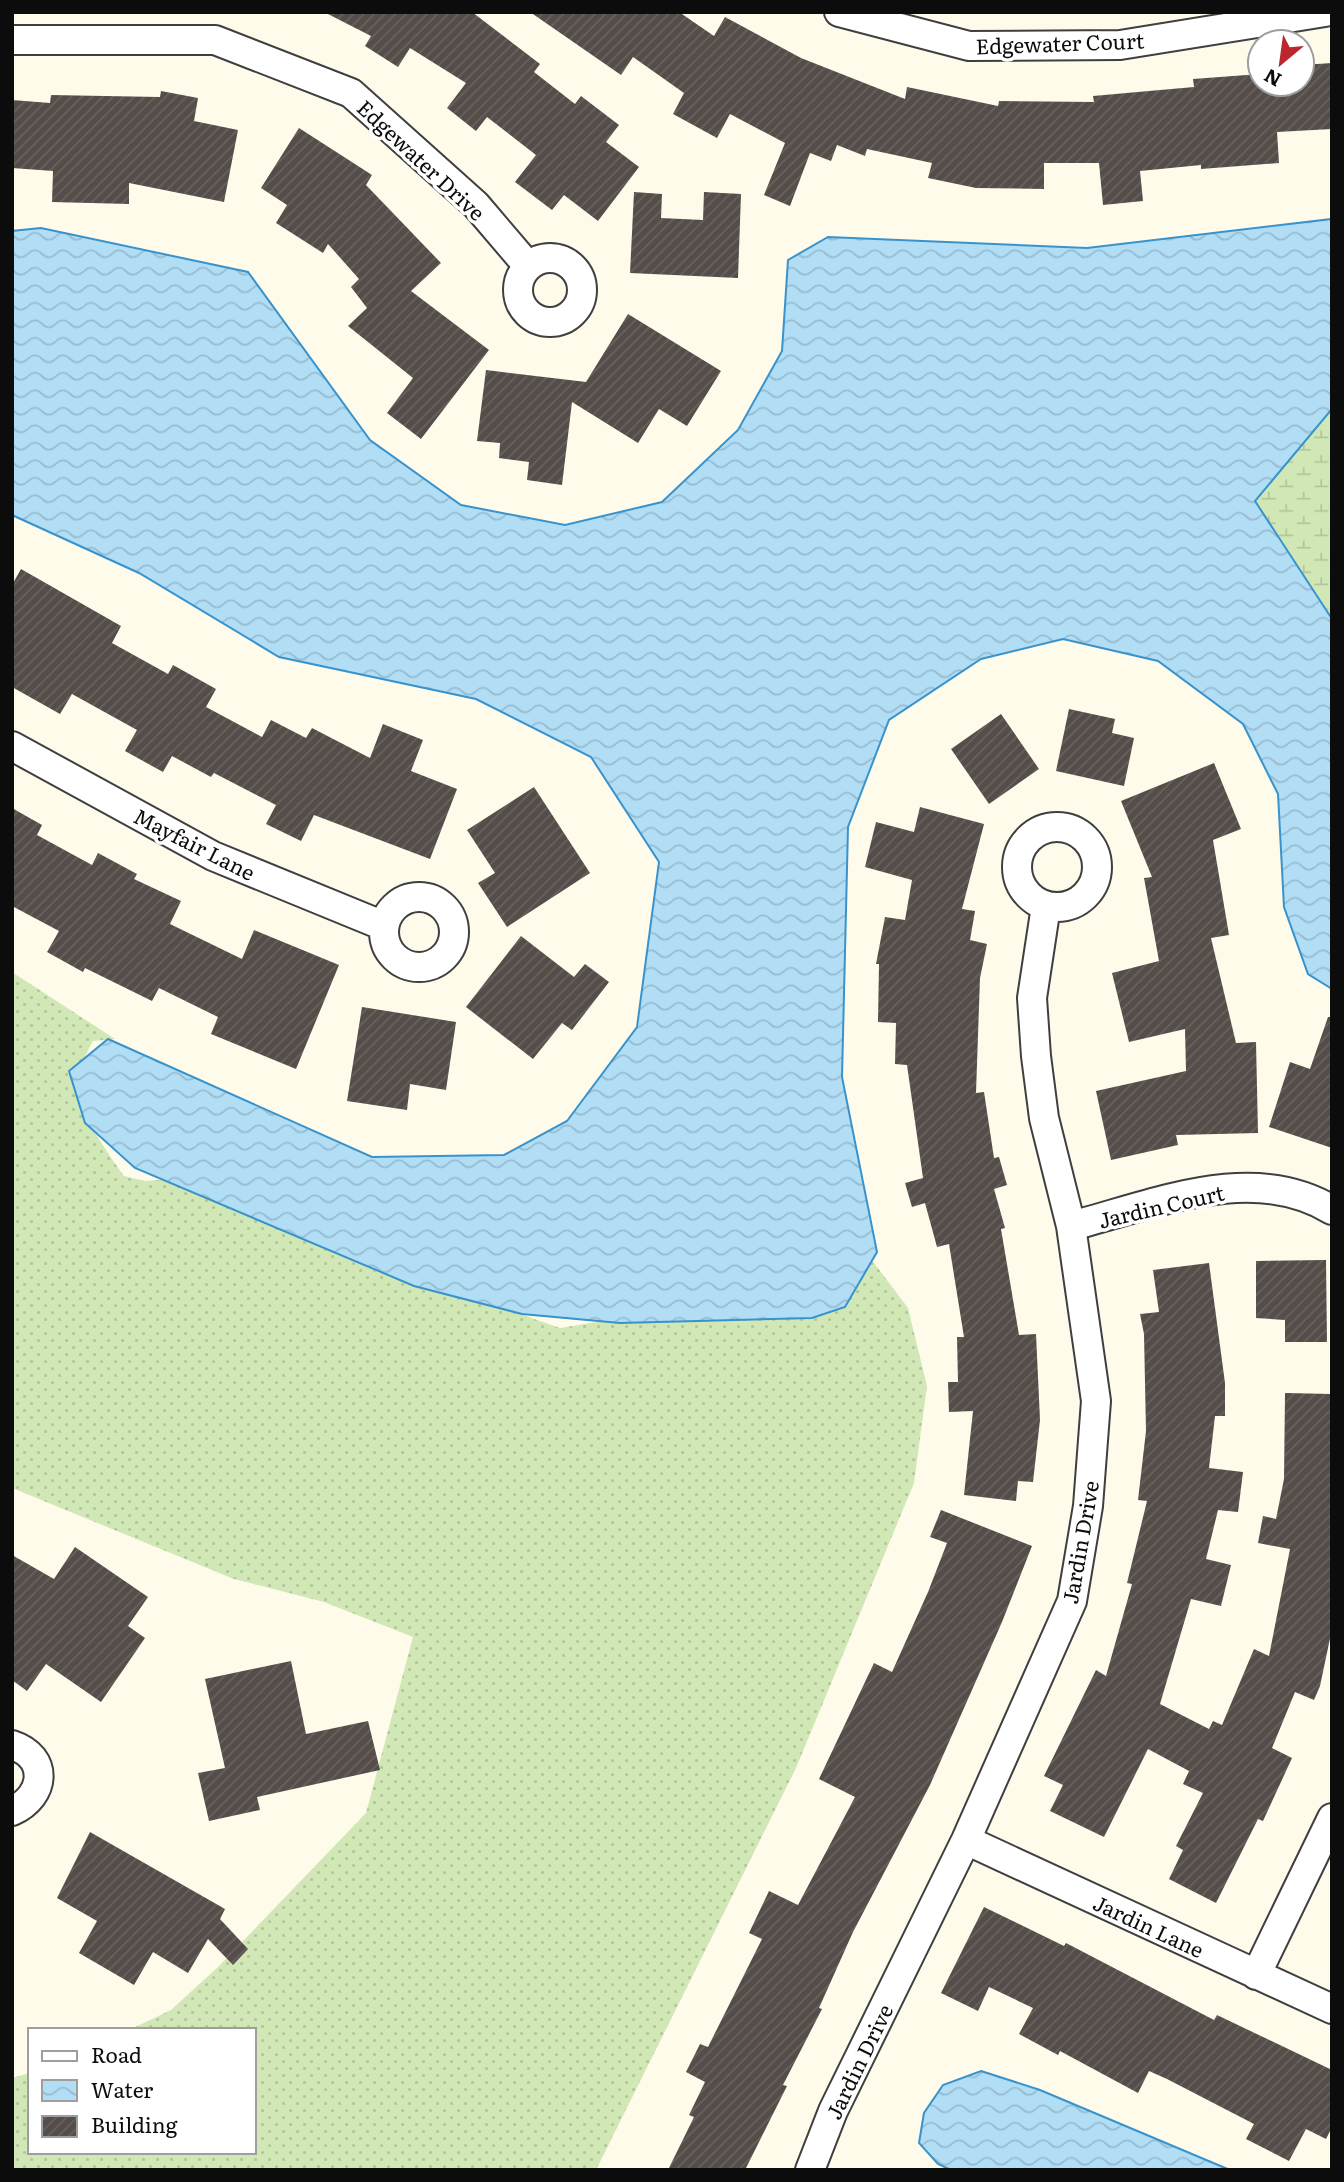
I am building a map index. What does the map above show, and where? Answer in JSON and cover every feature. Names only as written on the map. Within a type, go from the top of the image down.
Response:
[{"type":"street","name":"Edgewater Court","points":[[839,12],[969,46],[1120,44],[1325,12]]},
{"type":"street","name":"Edgewater Drive","points":[[12,40],[215,40],[351,93],[476,205],[528,266]]},
{"type":"street","name":"Mayfair Lane","points":[[12,746],[213,856],[384,926]]},
{"type":"street","name":"Jardin Drive","points":[[810,2170],[833,2111],[966,1840],[1072,1601],[1088,1507],[1096,1401],[1071,1226],[1044,1118],[1036,1056],[1032,998],[1046,906]]},
{"type":"street","name":"Jardin Court","points":[[1071,1226],[1211,1190],[1263,1186],[1318,1201],[1332,1210]]},
{"type":"street","points":[[12,1745],[23,1748],[36,1764],[39,1784],[28,1804],[12,1811]]},
{"type":"street","points":[[1256,1975],[1332,1818]]},
{"type":"street","name":"Jardin Lane","points":[[966,1840],[1332,2009]]},
{"type":"green space","points":[[1332,409],[1332,619],[1255,501]]},
{"type":"green space","points":[[12,972],[115,1039],[93,1041],[80,1066],[76,1082],[87,1117],[124,1176],[145,1181],[181,1178],[302,1227],[336,1253],[380,1273],[407,1274],[560,1328],[670,1310],[750,1311],[778,1320],[809,1314],[862,1247],[908,1308],[927,1386],[914,1483],[796,1768],[596,2170],[12,2170],[12,2078],[28,2074],[28,2154],[256,2154],[256,2028],[133,2028],[171,2010],[219,1966],[366,1813],[413,1637],[324,1602],[234,1579],[12,1488]]},
{"type":"water","points":[[1332,219],[1332,409],[1255,501],[1332,619],[1332,989],[1308,974],[1284,907],[1278,794],[1243,724],[1158,661],[1063,639],[981,659],[889,720],[848,827],[842,1077],[877,1252],[845,1307],[812,1318],[620,1323],[522,1314],[414,1286],[135,1168],[85,1123],[69,1071],[108,1039],[372,1157],[504,1155],[567,1121],[637,1027],[659,862],[591,757],[476,699],[279,657],[139,573],[12,515],[12,231],[41,228],[248,272],[370,440],[461,505],[565,525],[662,502],[738,430],[782,351],[788,260],[828,237],[1087,248]]},
{"type":"water","points":[[981,2071],[1040,2090],[1230,2170],[951,2170],[938,2164],[919,2143],[924,2113],[943,2085]]},
{"type":"building","points":[[324,12],[472,12],[540,64],[534,72],[575,104],[581,96],[619,125],[606,142],[639,167],[598,221],[564,195],[552,210],[515,182],[536,155],[487,117],[476,131],[447,108],[466,83],[410,48],[398,67],[365,46],[371,36]]},
{"type":"building","points":[[530,12],[679,12],[714,36],[725,17],[801,58],[905,99],[907,87],[998,106],[999,101],[1094,102],[1093,96],[1194,87],[1193,79],[1246,75],[1246,98],[1316,98],[1316,64],[1332,63],[1332,129],[1277,132],[1279,163],[1201,169],[1201,165],[1140,171],[1143,201],[1103,205],[1099,163],[1044,163],[1044,189],[976,188],[928,178],[932,163],[867,149],[865,156],[837,145],[831,161],[810,153],[790,206],[764,195],[785,143],[730,114],[717,138],[673,114],[684,93],[633,57],[621,75]]},
{"type":"building","points":[[161,91],[198,98],[194,121],[238,130],[224,202],[129,183],[129,204],[52,202],[53,171],[12,168],[12,100],[50,103],[51,95],[160,97]]},
{"type":"building","points":[[299,128],[372,175],[366,185],[441,263],[411,291],[489,350],[421,439],[387,413],[413,378],[348,326],[367,308],[351,287],[359,279],[328,244],[323,253],[276,223],[287,205],[261,188]]},
{"type":"building","points":[[634,192],[662,194],[661,218],[703,220],[704,192],[741,194],[738,278],[630,273]]},
{"type":"building","points":[[628,314],[721,371],[687,426],[659,409],[638,443],[572,402],[562,485],[527,480],[529,462],[499,458],[500,443],[477,441],[486,370],[586,382]]},
{"type":"building","points":[[21,569],[121,626],[112,643],[168,674],[173,665],[216,689],[206,707],[262,737],[271,720],[306,738],[312,728],[370,758],[383,724],[423,740],[411,771],[457,789],[430,859],[314,815],[301,841],[266,824],[276,805],[214,773],[211,777],[172,756],[163,772],[125,751],[137,730],[72,694],[60,714],[12,687],[12,585]]},
{"type":"building","points":[[1069,709],[1115,719],[1112,733],[1134,738],[1124,786],[1056,771]]},
{"type":"building","points":[[1001,714],[1039,769],[989,804],[951,749]]},
{"type":"building","points":[[1214,763],[1241,829],[1213,840],[1229,935],[1211,938],[1236,1043],[1256,1042],[1258,1133],[1176,1135],[1178,1145],[1111,1160],[1096,1091],[1186,1071],[1185,1029],[1129,1042],[1112,973],[1159,961],[1144,878],[1152,877],[1121,801]]},
{"type":"building","points":[[534,787],[590,873],[507,927],[478,883],[495,873],[467,830]]},
{"type":"building","points":[[920,807],[984,824],[962,909],[975,911],[970,940],[987,944],[980,978],[976,1093],[984,1092],[994,1158],[999,1157],[1007,1185],[994,1189],[1005,1228],[1001,1229],[1019,1335],[1036,1334],[1040,1420],[1033,1482],[1018,1481],[1016,1501],[964,1495],[973,1411],[949,1412],[948,1382],[958,1382],[957,1337],[964,1337],[949,1244],[937,1247],[925,1203],[912,1207],[905,1183],[923,1178],[907,1065],[895,1064],[896,1023],[878,1022],[879,964],[876,964],[885,917],[905,920],[912,880],[865,867],[876,822],[914,832]]},
{"type":"building","points":[[12,808],[42,825],[37,835],[92,865],[98,853],[137,874],[134,879],[181,901],[170,924],[242,959],[254,930],[339,965],[296,1069],[211,1034],[218,1017],[159,988],[152,1001],[85,968],[83,972],[47,952],[59,931],[12,906]]},
{"type":"building","points":[[521,936],[574,977],[585,964],[609,982],[572,1030],[562,1023],[533,1059],[466,1007]]},
{"type":"building","points":[[362,1007],[456,1022],[446,1090],[410,1084],[407,1110],[347,1101]]},
{"type":"building","points":[[1328,1017],[1332,1017],[1332,1148],[1269,1127],[1290,1062],[1310,1069]]},
{"type":"building","points":[[1326,1260],[1327,1342],[1285,1342],[1285,1320],[1256,1318],[1256,1261]]},
{"type":"building","points":[[1209,1263],[1225,1383],[1225,1416],[1215,1416],[1209,1468],[1243,1472],[1238,1512],[1218,1510],[1206,1559],[1231,1565],[1221,1606],[1191,1599],[1160,1704],[1209,1729],[1213,1721],[1222,1725],[1254,1649],[1269,1656],[1290,1549],[1258,1543],[1263,1516],[1276,1519],[1284,1479],[1285,1393],[1332,1394],[1332,1629],[1320,1686],[1314,1700],[1295,1692],[1272,1748],[1292,1758],[1263,1821],[1258,1819],[1216,1903],[1169,1879],[1183,1850],[1176,1846],[1203,1793],[1183,1784],[1189,1771],[1148,1749],[1104,1837],[1050,1811],[1063,1785],[1044,1776],[1096,1670],[1106,1676],[1132,1584],[1127,1583],[1147,1501],[1138,1500],[1146,1431],[1144,1334],[1140,1314],[1159,1312],[1153,1270]]},
{"type":"building","points":[[941,1510],[1032,1546],[1002,1622],[930,1785],[853,1932],[819,2008],[822,2009],[783,2085],[787,2086],[745,2170],[668,2170],[694,2117],[689,2115],[705,2082],[686,2072],[700,2044],[708,2047],[762,1939],[749,1933],[769,1891],[798,1905],[855,1797],[819,1779],[874,1663],[892,1672],[947,1543],[930,1537]]},
{"type":"building","points":[[75,1547],[148,1597],[128,1626],[145,1638],[101,1702],[46,1664],[27,1691],[12,1680],[12,1555],[54,1579]]},
{"type":"building","points":[[291,1661],[306,1734],[368,1721],[380,1770],[257,1797],[260,1810],[209,1821],[198,1773],[225,1768],[205,1679]]},
{"type":"building","points":[[90,1832],[225,1909],[220,1919],[248,1949],[233,1965],[208,1939],[188,1973],[153,1952],[134,1985],[79,1953],[97,1921],[57,1898]]},
{"type":"building","points":[[984,1907],[1064,1946],[1066,1943],[1214,2020],[1217,2015],[1332,2070],[1332,2127],[1326,2139],[1306,2129],[1289,2161],[1246,2139],[1254,2124],[1167,2079],[1149,2071],[1138,2093],[1060,2051],[1058,2055],[1019,2034],[1033,2008],[989,1987],[978,2011],[941,1993]]}]
